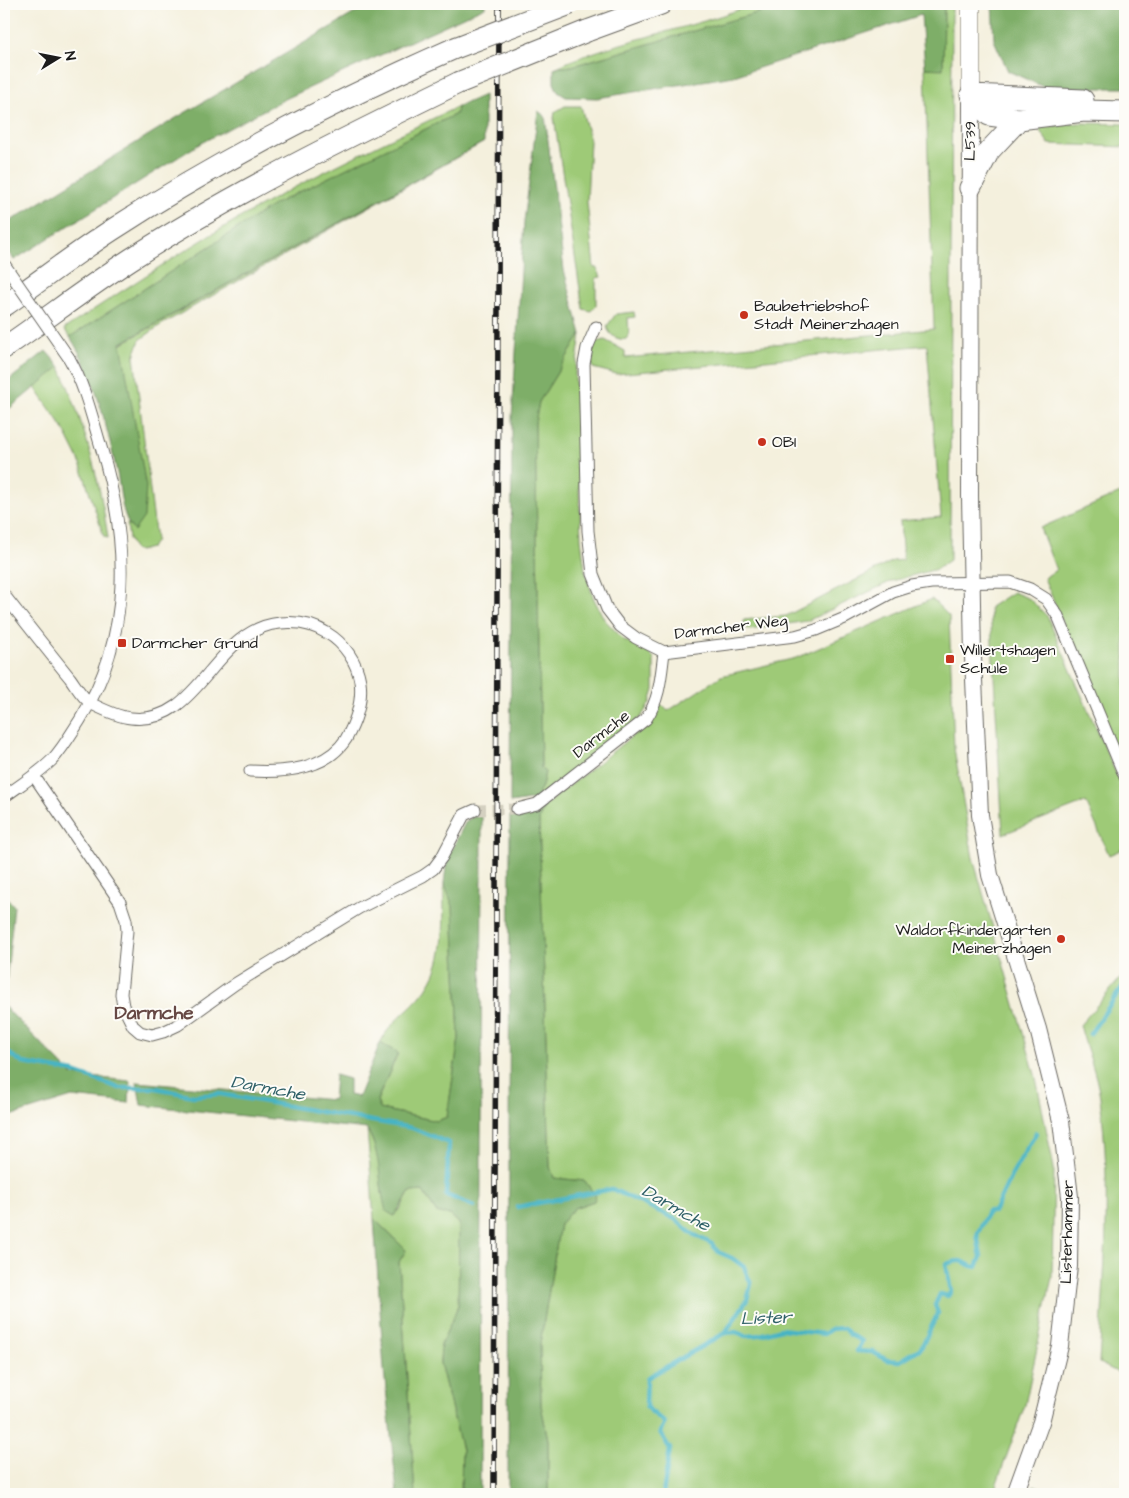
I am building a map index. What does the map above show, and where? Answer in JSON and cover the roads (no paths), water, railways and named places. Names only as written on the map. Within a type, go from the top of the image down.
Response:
[{"type":"highway","points":[[455,48],[534,4]]},
{"type":"highway","points":[[4,306],[112,230],[205,174],[316,113],[400,72],[455,48],[570,4]]},
{"type":"highway","points":[[4,348],[131,259],[222,204],[335,143],[458,83],[587,31],[661,4]]},
{"type":"highway","points":[[970,95],[1125,102]]},
{"type":"highway","points":[[970,95],[989,115],[1019,119],[1084,111],[1125,112]]},
{"type":"highway","points":[[970,188],[989,150],[1019,119]]},
{"type":"main road","points":[[970,95],[971,4]]},
{"type":"main road","name":"L539","points":[[970,95],[971,582]]},
{"type":"main road","name":"Listerhammer","points":[[971,582],[980,815],[990,875],[1038,1029],[1061,1121],[1070,1197],[1069,1266],[1060,1346],[1041,1422],[1015,1494]]},
{"type":"street","points":[[4,264],[69,358],[82,382],[107,468],[118,521],[121,559],[117,628],[107,667],[90,703],[66,743],[51,760],[34,776],[4,797]]},
{"type":"street","name":"Darmcher Weg","points":[[596,327],[588,348],[584,387],[588,531],[593,574],[607,609],[620,626],[636,638],[664,652],[795,636],[845,618],[893,592],[931,582],[1010,582],[1030,589],[1046,600],[1058,616],[1125,777]]},
{"type":"street","points":[[4,595],[90,703],[130,718],[156,716],[179,706],[232,646],[248,632],[269,624],[289,622],[308,624],[321,629],[342,644],[356,667],[361,690],[355,724],[343,744],[326,758],[306,767],[277,772],[250,771]]},
{"type":"street","name":"Darmche","points":[[516,809],[537,804],[646,719],[654,707],[659,690],[664,652]]},
{"type":"street","points":[[34,776],[120,902],[126,920],[127,931],[121,994],[123,1006],[133,1026],[140,1032],[152,1035],[178,1025],[235,984],[359,908],[423,876],[433,869],[442,857],[464,815],[476,810]]},
{"type":"waterway","name":"Lister","points":[[1090,1034],[1125,983]]},
{"type":"waterway","name":"Darmche","points":[[4,1050],[23,1063],[74,1072],[119,1088],[156,1088],[193,1096],[220,1094],[412,1128],[449,1143],[446,1195],[474,1206]]},
{"type":"waterway","name":"Lister","points":[[663,1494],[670,1449],[660,1432],[665,1423],[646,1407],[647,1378],[725,1333],[736,1332],[746,1336],[760,1335],[781,1329],[824,1334],[831,1329],[844,1328],[850,1335],[862,1341],[857,1351],[873,1352],[887,1360],[900,1361],[921,1348],[938,1313],[935,1305],[940,1294],[948,1296],[951,1291],[946,1264],[962,1261],[977,1267],[981,1257],[977,1235],[988,1211],[994,1212],[1012,1174],[1036,1133]]},
{"type":"waterway","name":"Darmche","points":[[517,1207],[612,1189],[675,1219],[691,1233],[712,1244],[718,1252],[732,1258],[744,1267],[751,1284],[747,1300],[725,1333]]},
{"type":"tunnel","points":[[475,810],[517,809]]},
{"type":"railway","points":[[494,1494],[499,4]]},
{"type":"place","name":"Baubetriebshof Stadt Meinerzhagen","points":[[744,315]]},
{"type":"place","name":"OBI","points":[[762,442]]},
{"type":"place","name":"Darmcher Grund","points":[[122,643]]},
{"type":"place","name":"Willertshagen Schule","points":[[950,659]]},
{"type":"place","name":"Waldorfkindergarten Meinerzhagen","points":[[1061,939]]},
{"type":"district","name":"Darmche","points":[[154,1013]]}]
